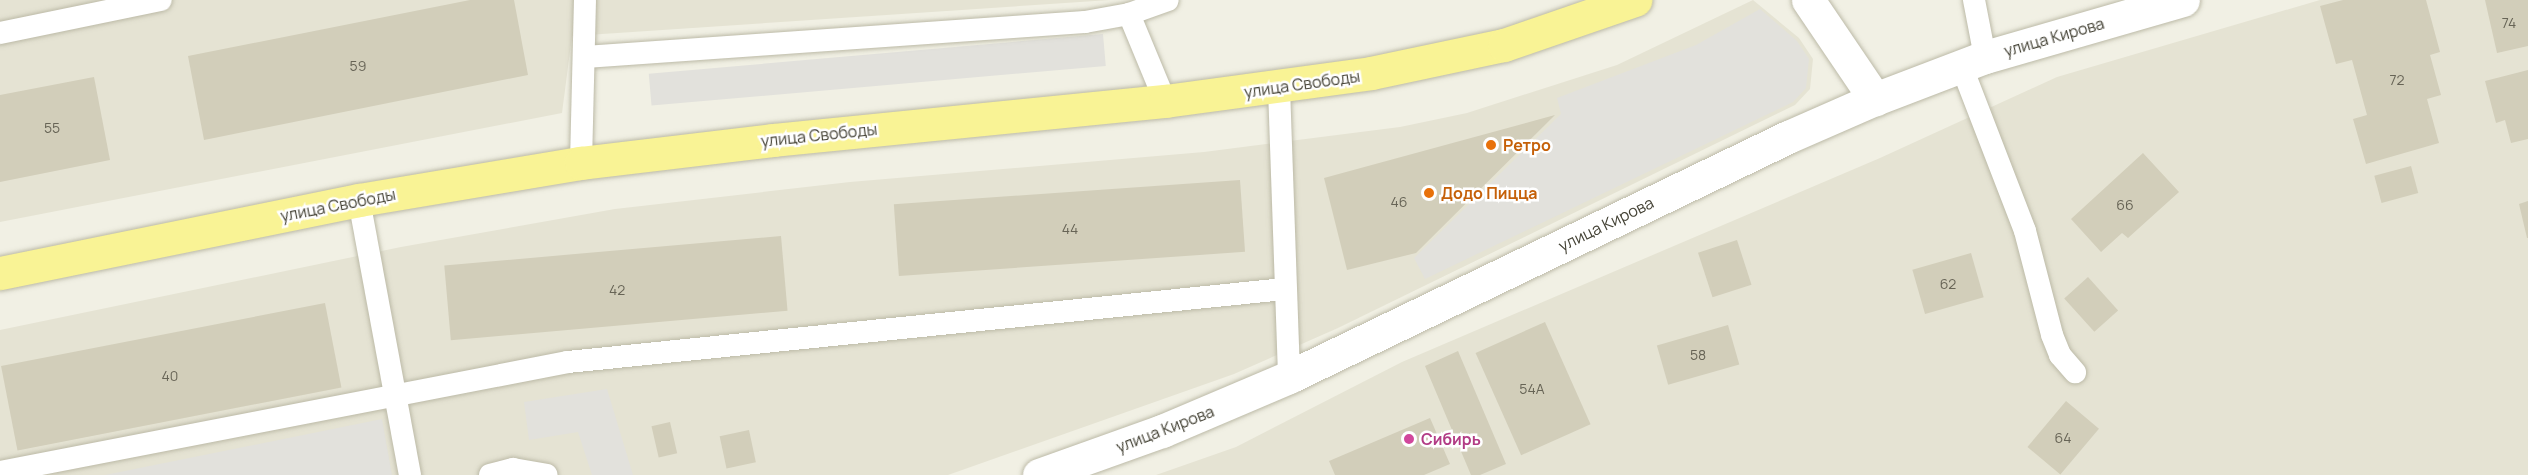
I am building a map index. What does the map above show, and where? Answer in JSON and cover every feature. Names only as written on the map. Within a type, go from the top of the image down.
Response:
[{"type":"main road","name":"улица Свободы","points":[[0,273],[359,200],[581,164],[772,140],[1279,88],[1414,65],[1504,45],[1635,0]]},
{"type":"street","points":[[1808,0],[1875,99]]},
{"type":"street","name":"улица Кирова","points":[[1039,475],[1210,412],[1289,377],[1788,137],[1875,99],[1973,61],[2183,0]]},
{"type":"lane","points":[[0,33],[161,0]]},
{"type":"lane","points":[[581,164],[585,0]]},
{"type":"lane","points":[[585,57],[1085,22],[1129,14],[1168,0]]},
{"type":"lane","points":[[1974,0],[1973,61],[2022,220],[2052,335],[2060,355],[2075,372]]},
{"type":"lane","points":[[1129,14],[1165,101]]},
{"type":"lane","points":[[1279,88],[1284,289],[1289,377]]},
{"type":"lane","points":[[359,200],[410,475]]},
{"type":"lane","points":[[0,472],[394,393],[568,362],[1284,289]]},
{"type":"lane","points":[[490,475],[513,469],[546,475]]},
{"type":"shaded area","points":[[0,0],[1110,0],[572,36],[562,113],[0,222]]},
{"type":"shaded area","points":[[1753,0],[1799,38],[1813,59],[1810,89],[1795,105],[1338,328],[1234,374],[948,475],[0,475],[0,330],[401,247],[615,209],[850,182],[1204,152],[1400,127],[1467,113],[1617,65]]},
{"type":"shaded area","points":[[2320,0],[2528,0],[2528,475],[1156,475],[1236,447],[1402,362],[1880,158],[2057,77]]},
{"type":"shaded area","points":[[1760,9],[1797,41],[1809,59],[1806,88],[1793,102],[1425,279],[1414,258],[1561,114],[1557,98],[1696,45]]},
{"type":"shaded area","points":[[1103,34],[1106,66],[652,106],[649,74]]},
{"type":"shaded area","points":[[607,389],[633,475],[592,475],[578,432],[529,440],[524,402]]},
{"type":"shaded area","points":[[382,419],[392,475],[105,475]]},
{"type":"building","points":[[470,0],[514,0],[528,75],[204,140],[188,56]]},
{"type":"building","points":[[2343,0],[2426,0],[2440,52],[2430,55],[2441,95],[2427,99],[2439,143],[2366,164],[2353,119],[2367,115],[2352,60],[2336,64],[2320,6]]},
{"type":"building","points":[[2485,0],[2528,0],[2528,46],[2497,53]]},
{"type":"building","points":[[2528,70],[2528,139],[2511,143],[2505,120],[2496,123],[2485,81]]},
{"type":"building","points":[[94,77],[110,160],[0,182],[0,95]]},
{"type":"building","points":[[1555,115],[1416,253],[1347,270],[1324,178]]},
{"type":"building","points":[[2143,153],[2179,192],[2128,238],[2122,233],[2101,252],[2071,219]]},
{"type":"building","points":[[2411,166],[2418,193],[2382,203],[2374,176]]},
{"type":"building","points":[[1240,180],[1245,252],[899,276],[894,204]]},
{"type":"building","points":[[2528,201],[2528,238],[2527,238],[2519,204]]},
{"type":"building","points":[[781,236],[788,311],[451,340],[444,265]]},
{"type":"building","points":[[1737,240],[1752,285],[1713,297],[1698,253]]},
{"type":"building","points":[[1971,253],[1984,297],[1925,314],[1912,270]]},
{"type":"building","points":[[2088,277],[2118,310],[2094,332],[2064,298]]},
{"type":"building","points":[[325,303],[341,387],[17,450],[1,366]]},
{"type":"building","points":[[1545,322],[1591,424],[1521,455],[1476,353]]},
{"type":"building","points":[[1728,325],[1739,364],[1668,385],[1657,345]]},
{"type":"building","points":[[1458,351],[1506,464],[1480,475],[1471,475],[1425,366]]},
{"type":"building","points":[[2066,401],[2099,429],[2060,475],[2027,447]]},
{"type":"building","name":"Сибирь","points":[[1430,418],[1450,464],[1424,475],[1335,475],[1329,461]]},
{"type":"building","points":[[670,422],[677,453],[659,457],[651,426]]},
{"type":"building","points":[[749,430],[756,462],[727,469],[720,436]]},
{"type":"place","name":"Ретро","points":[[1491,145]]},
{"type":"place","name":"Додо Пицца","points":[[1429,193]]},
{"type":"place","name":"Сибирь","points":[[1409,439]]}]
